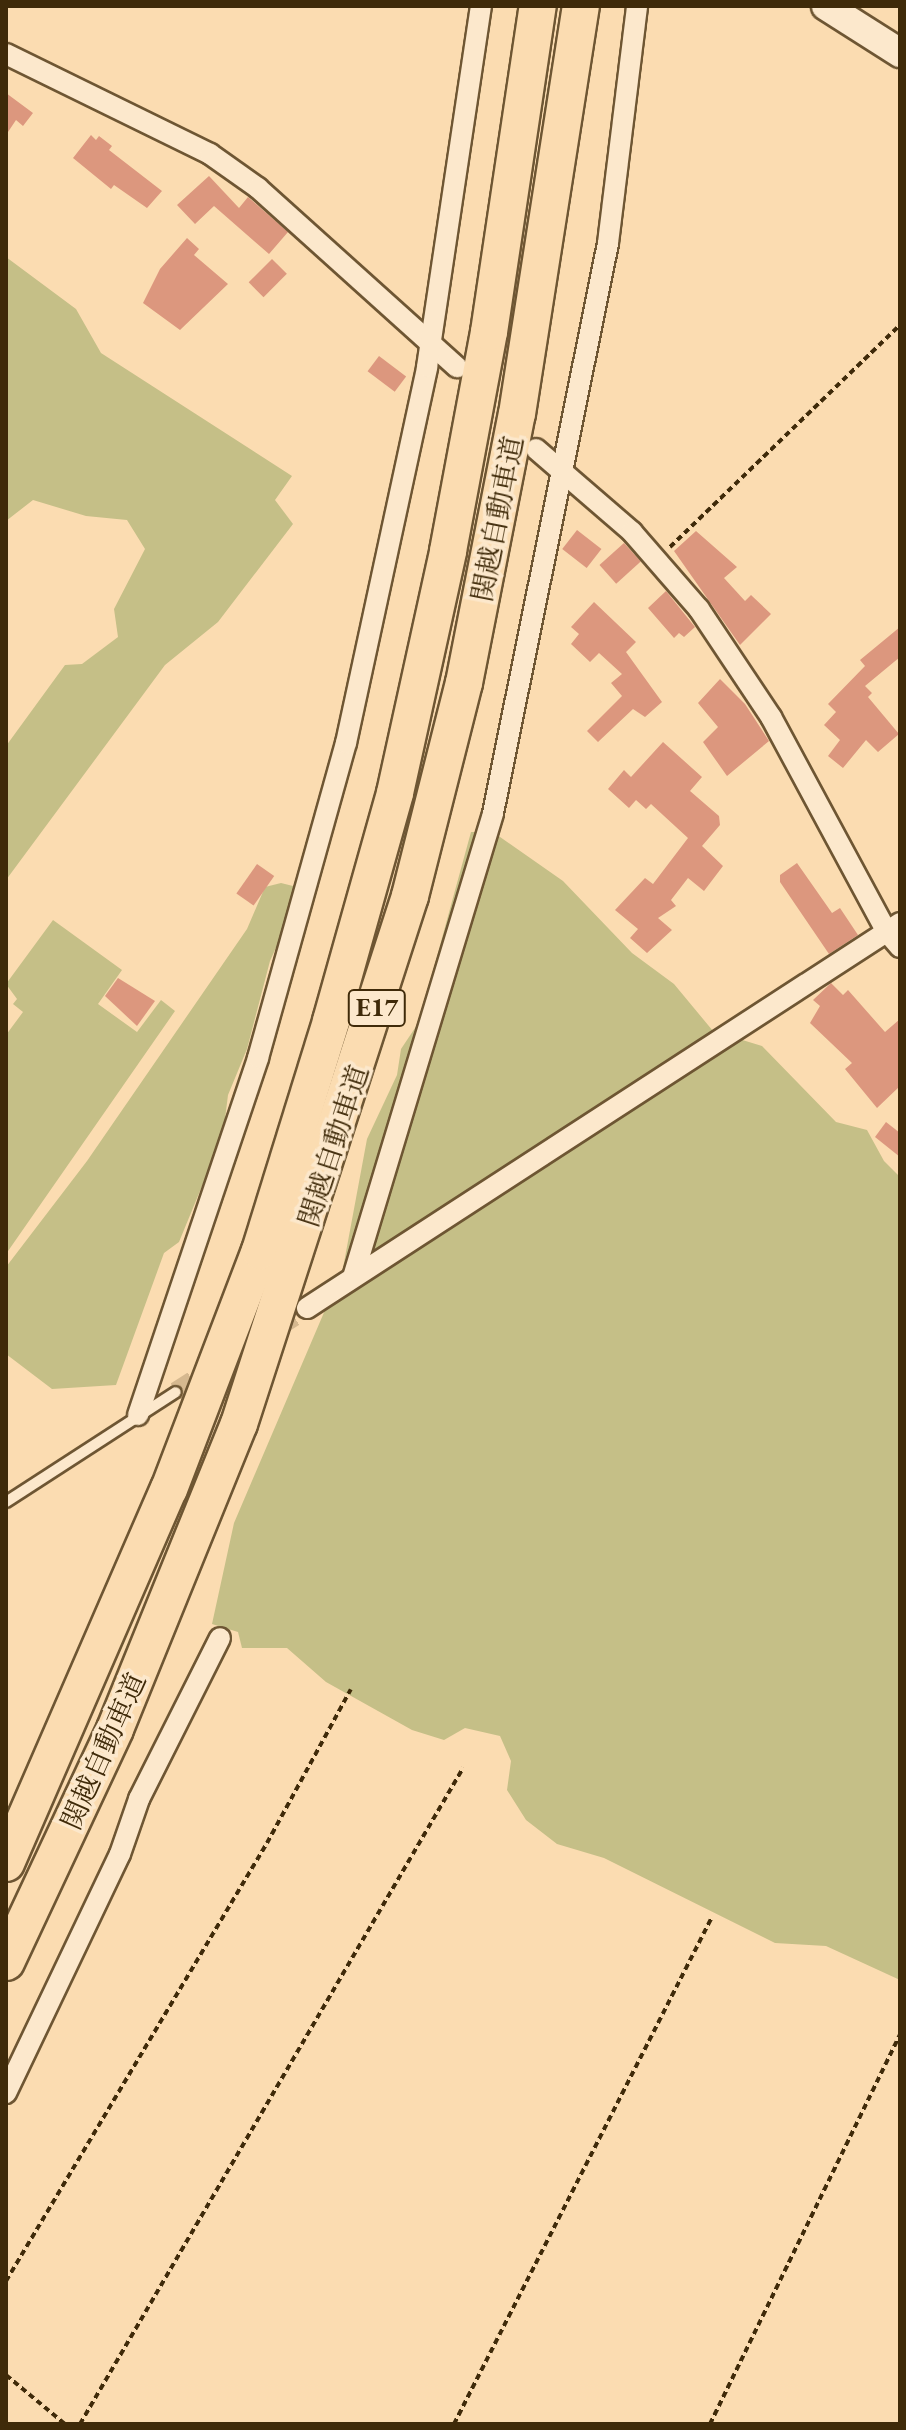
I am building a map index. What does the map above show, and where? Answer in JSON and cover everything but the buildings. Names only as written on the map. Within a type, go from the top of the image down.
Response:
[{"type":"highway","name":"関越自動車道","points":[[6,1863],[169,1489],[260,1251],[331,1021],[395,793],[448,551],[495,301],[538,6]]},
{"type":"highway","name":"関越自動車道","points":[[6,1962],[115,1729],[239,1424],[304,1236],[410,896],[464,683],[514,429],[581,6]]},
{"type":"street","points":[[138,1415],[227,1158],[326,827],[395,524],[427,367],[428,338],[452,223],[481,6]]},
{"type":"street","points":[[354,1274],[477,875],[565,474],[611,227],[637,6]]},
{"type":"street","points":[[826,6],[900,53]]},
{"type":"street","points":[[6,54],[210,154],[258,188],[457,367]]},
{"type":"street","points":[[307,1308],[354,1274],[896,934],[771,717],[699,609],[657,560],[536,449]]},
{"type":"street","points":[[6,2093],[120,1854],[139,1799],[220,1638]]},
{"type":"lane","points":[[6,1502],[176,1392]]},
{"type":"path","points":[[657,560],[900,325]]},
{"type":"path","points":[[6,2281],[267,1843],[351,1689]]},
{"type":"path","points":[[80,2424],[463,1768]]},
{"type":"path","points":[[454,2424],[711,1919]]},
{"type":"path","points":[[710,2424],[900,2035]]},
{"type":"path","points":[[6,2375],[65,2424]]},
{"type":"shaded area","points":[[6,257],[76,309],[101,353],[292,476],[275,500],[293,524],[218,622],[165,665],[6,880],[6,746],[65,665],[82,664],[118,637],[114,609],[145,549],[127,520],[86,516],[33,500],[6,521]]},
{"type":"shaded area","points":[[471,832],[493,832],[563,881],[632,953],[674,984],[713,1031],[762,1046],[836,1122],[867,1130],[884,1161],[900,1177],[900,1980],[826,1946],[775,1943],[604,1858],[557,1844],[526,1820],[507,1790],[511,1761],[500,1736],[465,1728],[444,1740],[412,1730],[326,1682],[287,1648],[242,1648],[238,1632],[212,1624],[234,1523],[343,1268],[367,1139],[397,1075],[401,1049],[419,1022]]},
{"type":"shaded area","points":[[281,883],[293,886],[296,903],[270,961],[247,1049],[228,1095],[223,1135],[179,1242],[164,1253],[116,1385],[52,1389],[6,1354],[6,1267],[87,1161],[247,929],[265,887]]},
{"type":"shaded area","points":[[53,920],[122,970],[98,1004],[137,1032],[161,1000],[175,1011],[6,1254],[6,1035],[23,1012],[13,1004],[17,999],[6,984]]},
{"type":"tunnel","points":[[176,1392],[307,1308]]}]
